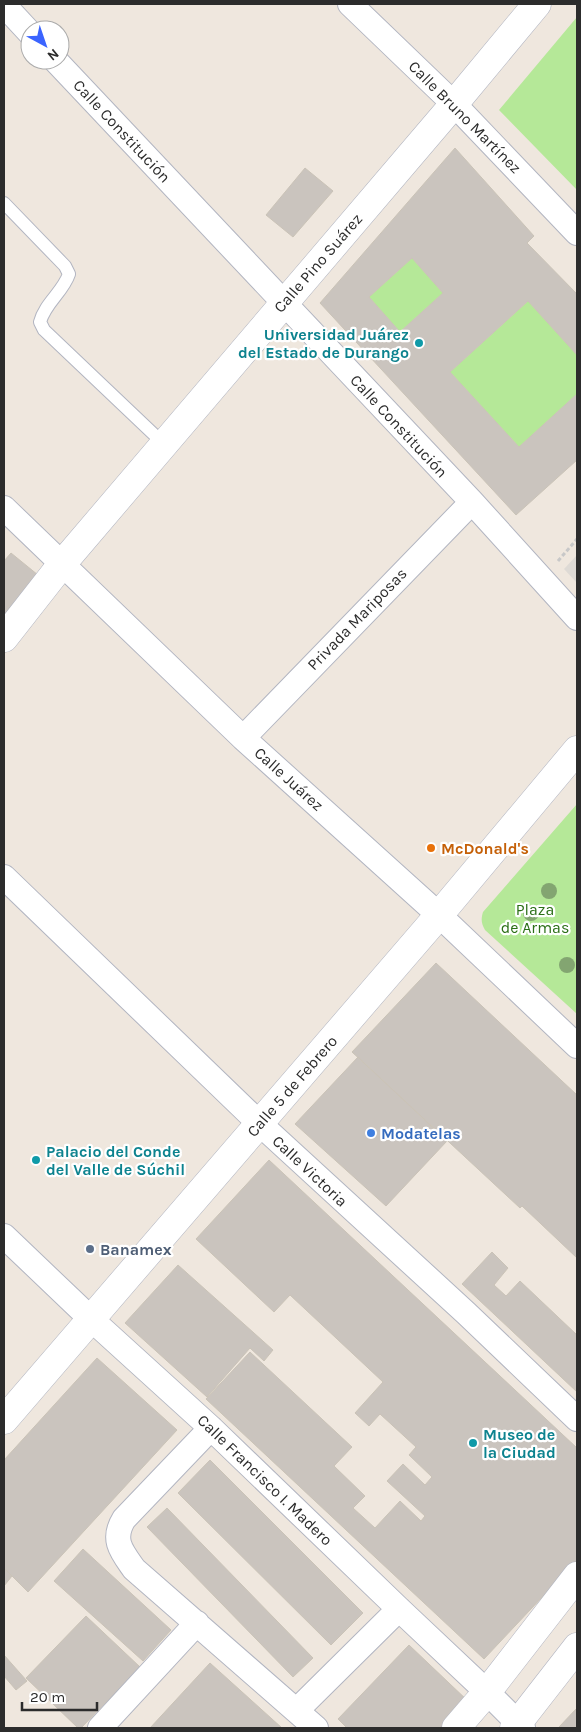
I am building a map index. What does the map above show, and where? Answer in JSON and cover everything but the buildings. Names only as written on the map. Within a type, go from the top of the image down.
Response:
[{"type":"street","name":"Calle Bruno Martínez","points":[[350,4],[454,104],[577,233]]},
{"type":"street","name":"Calle Pino Suárez","points":[[4,638],[62,564],[537,4]]},
{"type":"street","points":[[4,5],[20,22]]},
{"type":"street","name":"Calle Constitución","points":[[64,70],[472,502],[577,618]]},
{"type":"street","name":"Privada Mariposas","points":[[243,738],[472,502]]},
{"type":"street","name":"Calle Juárez","points":[[4,508],[243,738],[439,916],[577,1046]]},
{"type":"street","name":"Calle 5 de Febrero","points":[[4,1420],[439,916],[577,750]]},
{"type":"street","name":"Calle Victoria","points":[[4,877],[259,1124],[466,1313],[577,1419]]},
{"type":"street","name":"Calle Francisco I. Madero","points":[[4,1236],[91,1319],[211,1428],[487,1692],[518,1727]]},
{"type":"street","points":[[211,1428],[124,1519],[118,1532],[118,1542],[122,1552],[134,1569],[316,1728]]},
{"type":"street","points":[[456,1728],[487,1692],[577,1576]]},
{"type":"street","points":[[297,1710],[399,1609]]},
{"type":"street","points":[[100,1728],[197,1623]]},
{"type":"street","points":[[518,1727],[577,1646]]},
{"type":"lane","points":[[4,203],[65,266],[69,274],[67,282],[42,312],[40,322],[44,330],[164,444]]},
{"type":"green space","points":[[577,17],[577,190],[499,110]]},
{"type":"green space","points":[[412,258],[443,293],[400,332],[369,297]]},
{"type":"green space","points":[[528,301],[577,355],[577,394],[519,447],[450,372]]},
{"type":"green space","name":"Plaza de Armas","points":[[577,804],[577,1014],[485,930],[482,919],[483,912]]},
{"type":"shaded area","points":[[577,555],[577,583],[564,569]]},
{"type":"place","name":"Universidad Juárez del Estado de Durango","points":[[419,343]]},
{"type":"place","name":"McDonald's","points":[[431,848]]},
{"type":"place","name":"Modatelas","points":[[371,1133]]},
{"type":"place","name":"Palacio del Conde del Valle de Súchil","points":[[36,1160]]},
{"type":"place","name":"Banamex","points":[[90,1249]]},
{"type":"place","name":"Museo de la Ciudad","points":[[473,1443]]}]
